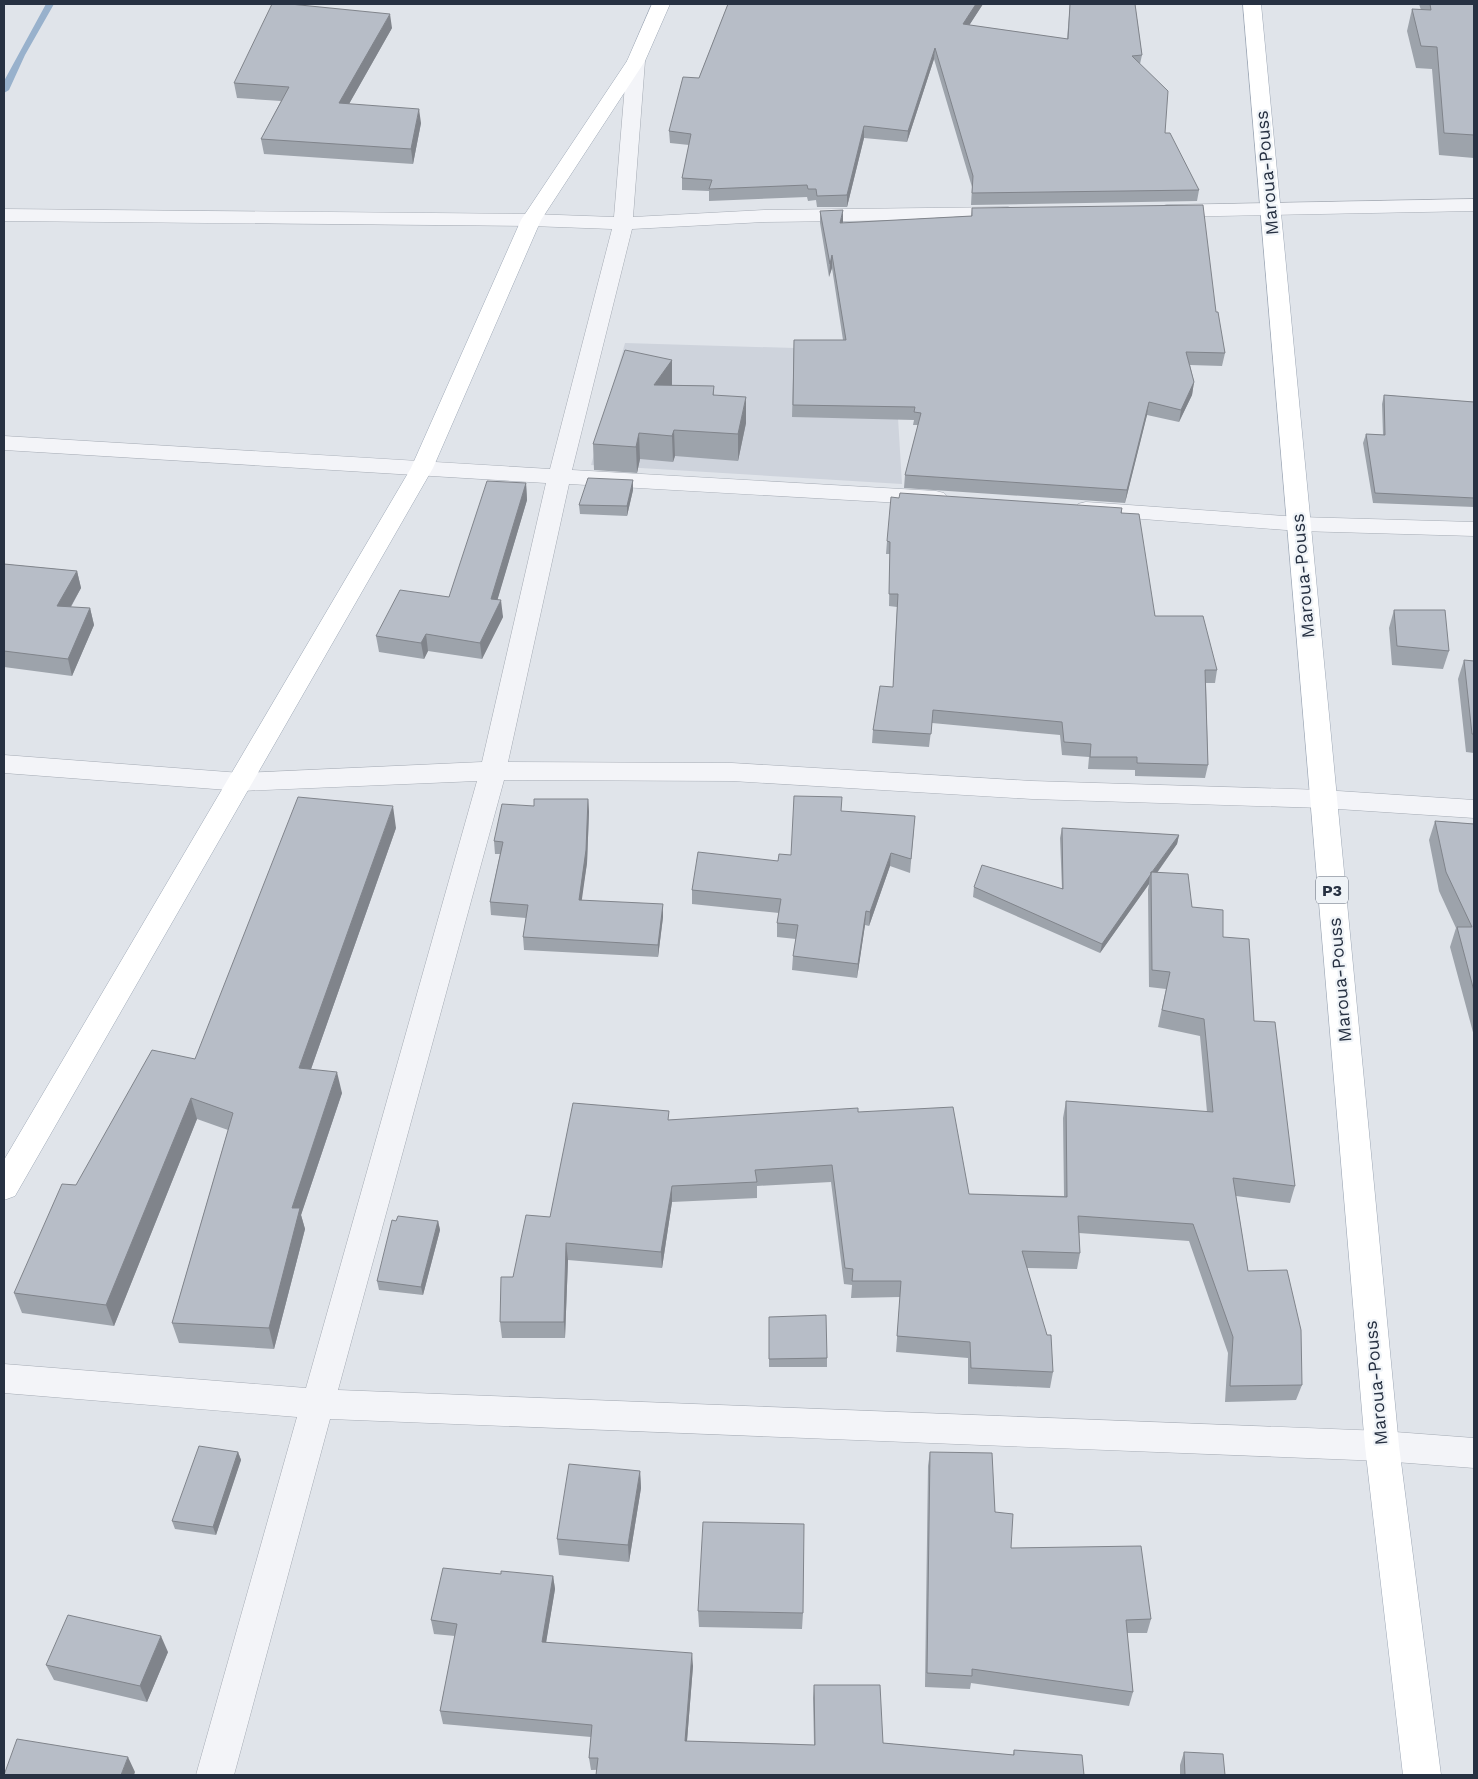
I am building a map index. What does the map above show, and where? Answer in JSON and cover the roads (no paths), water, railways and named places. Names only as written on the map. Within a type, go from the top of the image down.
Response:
[{"type":"main road","points":[[4,1187],[422,468],[531,220],[636,61],[661,4]]},
{"type":"main road","name":"Maroua-Pouss","points":[[1252,4],[1382,1446],[1422,1775]]},
{"type":"street","points":[[215,1775],[493,771],[559,477],[623,223],[636,61]]},
{"type":"street","points":[[1151,211],[1474,205]]},
{"type":"street","points":[[4,215],[531,220],[623,223],[764,216],[1022,213]]},
{"type":"street","points":[[4,443],[153,454],[958,500]]},
{"type":"street","points":[[1065,507],[1299,524],[1474,529]]},
{"type":"street","points":[[4,764],[241,782],[493,771],[732,772],[1032,790],[1323,800],[1474,809]]},
{"type":"street","points":[[4,1378],[318,1404],[1382,1446],[1474,1453]]},
{"type":"waterway","points":[[4,90],[21,55],[50,4]]}]
